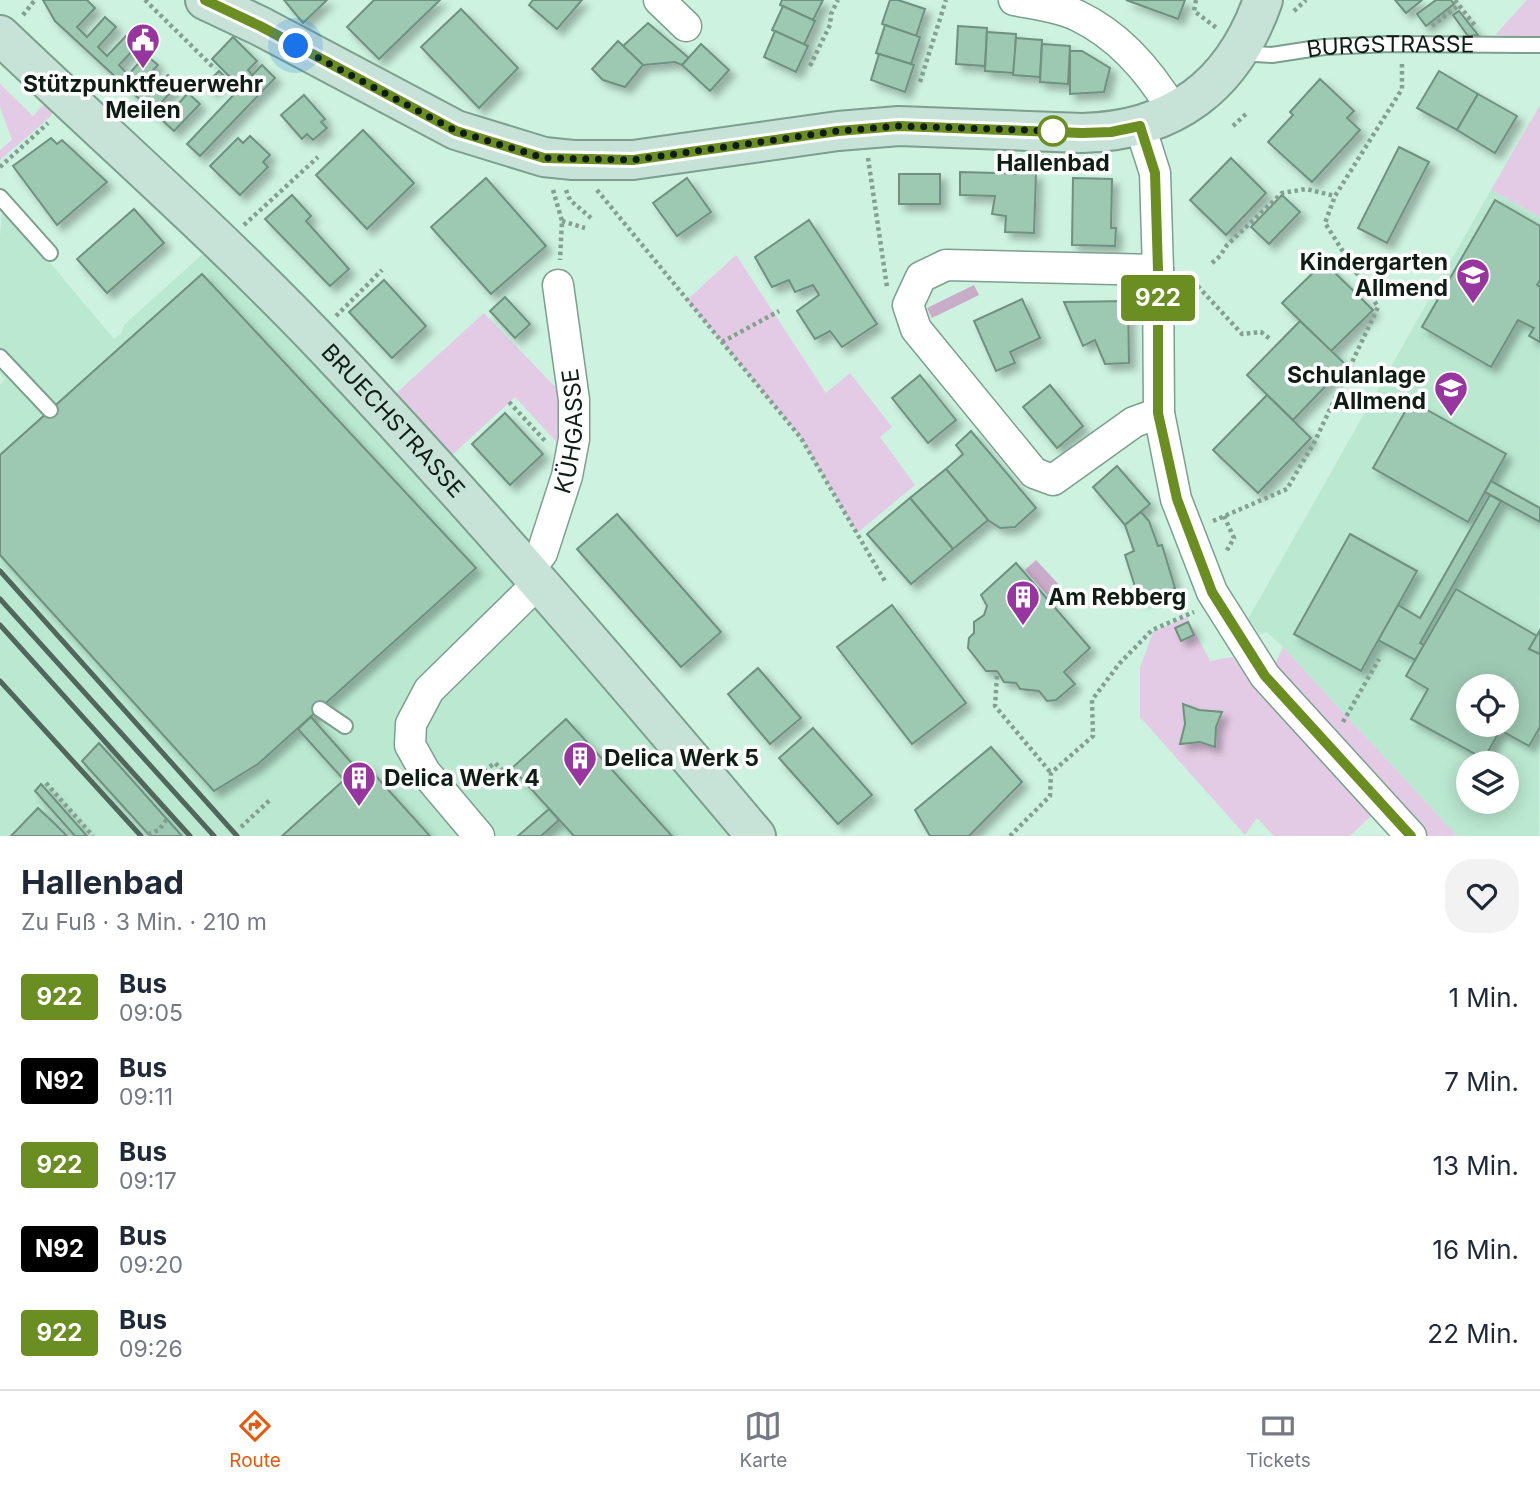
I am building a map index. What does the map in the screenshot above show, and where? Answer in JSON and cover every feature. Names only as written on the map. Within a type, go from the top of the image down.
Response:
[{"type":"street","points":[[205,0],[260,26],[456,131],[544,158],[564,178],[633,160],[838,131],[899,126],[1111,132],[1157,119],[1208,87],[1231,39],[1263,0]]},
{"type":"street","points":[[659,0],[686,26]]},
{"type":"street","points":[[1014,0],[1076,15],[1108,33],[1147,70],[1157,119],[1155,173],[1158,413],[1177,499],[1212,592],[1265,676],[1412,836]]},
{"type":"street","name":"BRUECHSTRASSE","points":[[0,35],[223,244],[299,321],[599,650],[756,836]]},
{"type":"street","points":[[1158,270],[946,265],[921,277],[908,305],[916,329],[1034,472],[1053,480],[1134,422],[1158,413]]},
{"type":"street","name":"KÜHGASSE","points":[[479,836],[445,798],[415,754],[410,745],[411,724],[429,690],[533,576],[542,553],[569,467],[574,439],[574,400],[558,285]]},
{"type":"lane","name":"BURGSTRASSE","points":[[1231,39],[1255,54],[1272,55],[1324,47],[1401,44],[1540,45]]},
{"type":"lane","points":[[0,197],[50,253]]},
{"type":"lane","points":[[0,357],[50,410]]},
{"type":"lane","points":[[320,709],[345,726]]},
{"type":"path","points":[[145,0],[215,69]]},
{"type":"path","points":[[810,66],[838,0]]},
{"type":"path","points":[[920,82],[946,0]]},
{"type":"path","points":[[1196,0],[1194,11],[1231,39]]},
{"type":"path","points":[[1455,0],[1488,43]]},
{"type":"path","points":[[1211,521],[1287,489],[1315,441],[1378,307],[1325,223],[1335,196],[1402,89],[1401,44]]},
{"type":"path","points":[[1233,126],[1248,113]]},
{"type":"path","points":[[0,167],[53,118]]},
{"type":"path","points":[[234,234],[318,157]]},
{"type":"path","points":[[564,178],[570,200],[591,218]]},
{"type":"path","points":[[558,285],[564,178]]},
{"type":"path","points":[[564,178],[722,342],[801,438],[886,583]]},
{"type":"path","points":[[870,178],[886,285],[898,302],[908,305]]},
{"type":"path","points":[[1212,263],[1227,244],[1282,193],[1306,189],[1335,196]]},
{"type":"path","points":[[562,221],[585,228]]},
{"type":"path","points":[[334,323],[337,313],[382,270]]},
{"type":"path","points":[[1193,281],[1242,334],[1261,331],[1270,339]]},
{"type":"path","points":[[722,342],[779,312]]},
{"type":"path","points":[[509,402],[569,467]]},
{"type":"path","points":[[1224,516],[1234,538],[1225,553]]},
{"type":"path","points":[[1051,773],[1093,736],[1092,700],[1119,664],[1152,630],[1218,601]]},
{"type":"path","points":[[1329,746],[1379,659]]},
{"type":"path","points":[[997,676],[995,706],[1051,773],[1050,796],[1010,836]]},
{"type":"path","points":[[467,783],[495,763],[503,771]]},
{"type":"path","points":[[46,783],[93,836]]},
{"type":"path","points":[[241,827],[271,799]]},
{"type":"path","points":[[148,834],[159,830],[167,819]]},
{"type":"path","points":[[159,830],[165,836]]},
{"type":"shaded area","points":[[1527,0],[1540,0],[1540,37],[1495,35]]},
{"type":"shaded area","points":[[0,84],[33,116],[44,104],[53,112],[0,160],[0,150],[12,140],[0,107]]},
{"type":"shaded area","points":[[1540,105],[1540,217],[1491,190]]},
{"type":"shaded area","name":"Schulanlage Allmend","points":[[1491,190],[1540,217],[1539,836],[1457,836],[1283,647],[1267,632],[1260,634],[1248,619]]},
{"type":"shaded area","points":[[2,211],[8,213],[114,339],[121,334],[124,325],[206,251],[458,519],[732,836],[0,836],[0,385],[5,379],[0,374]]},
{"type":"shaded area","points":[[736,255],[826,393],[850,373],[892,427],[880,437],[915,485],[857,533],[801,438],[687,300]]},
{"type":"shaded area","points":[[974,285],[979,295],[932,318],[927,308]]},
{"type":"shaded area","points":[[484,313],[566,398],[563,449],[515,397],[449,458],[393,396]]},
{"type":"shaded area","points":[[1036,560],[1062,588],[1050,598],[1025,570]]},
{"type":"shaded area","points":[[1187,617],[1210,661],[1232,657],[1266,700],[1373,814],[1350,836],[1274,836],[1257,818],[1245,835],[1140,717],[1140,668],[1153,632]]},
{"type":"shaded area","points":[[1283,647],[1457,836],[1425,836],[1273,669]]},
{"type":"building","name":"Stützpunktfeuerwehr Meilen","points":[[43,0],[87,0],[95,8],[77,27],[87,37],[105,17],[116,27],[98,47],[107,56],[126,36],[137,46],[119,65],[128,75],[146,55],[158,65],[139,85],[149,95],[168,75],[178,84],[160,104],[169,114],[188,93],[200,104],[174,131],[55,21]]},
{"type":"building","points":[[284,0],[327,0],[303,23]]},
{"type":"building","points":[[374,0],[440,0],[379,59],[347,27]]},
{"type":"building","points":[[533,0],[582,0],[557,29],[529,5]]},
{"type":"building","points":[[782,0],[823,0],[813,20],[780,5]]},
{"type":"building","points":[[890,0],[925,9],[916,36],[882,24]]},
{"type":"building","points":[[1126,0],[1185,0],[1178,19]]},
{"type":"building","points":[[1395,0],[1422,0],[1406,13]]},
{"type":"building","points":[[1436,0],[1451,0],[1454,4],[1426,26],[1417,14]]},
{"type":"building","points":[[783,6],[815,21],[804,45],[772,30]]},
{"type":"building","points":[[461,9],[518,68],[479,108],[421,47]]},
{"type":"building","points":[[1459,11],[1478,35],[1468,36],[1453,15]]},
{"type":"building","points":[[648,23],[689,58],[682,65],[675,62],[643,65],[623,46]]},
{"type":"building","points":[[885,25],[920,37],[911,64],[876,53]]},
{"type":"building","points":[[958,26],[987,28],[985,66],[956,64]]},
{"type":"building","points":[[775,31],[808,46],[796,72],[764,57]]},
{"type":"building","points":[[987,32],[1016,34],[1014,73],[985,71]]},
{"type":"building","points":[[233,37],[257,61],[248,70],[253,76],[241,88],[212,59]]},
{"type":"building","points":[[1016,38],[1042,40],[1040,77],[1013,75]]},
{"type":"building","points":[[618,41],[643,65],[625,87],[603,80],[592,69]]},
{"type":"building","points":[[701,44],[729,70],[710,91],[682,65]]},
{"type":"building","points":[[1042,44],[1070,46],[1068,84],[1040,82]]},
{"type":"building","points":[[1070,51],[1082,51],[1110,68],[1104,92],[1070,94]]},
{"type":"building","points":[[879,54],[914,65],[905,92],[871,80]]},
{"type":"building","points":[[262,65],[275,78],[200,156],[187,144]]},
{"type":"building","points":[[219,71],[225,77],[212,91],[205,85]]},
{"type":"building","points":[[1439,71],[1478,94],[1457,130],[1417,108]]},
{"type":"building","points":[[1320,79],[1354,111],[1347,118],[1360,130],[1312,182],[1268,142],[1293,115],[1290,112]]},
{"type":"building","points":[[1478,94],[1517,116],[1495,153],[1457,130]]},
{"type":"building","points":[[304,95],[325,119],[321,122],[327,128],[313,140],[307,134],[302,139],[281,115]]},
{"type":"building","points":[[363,130],[414,183],[367,229],[316,175]]},
{"type":"building","points":[[250,136],[270,155],[263,162],[268,167],[240,195],[210,166],[238,138],[243,143]]},
{"type":"building","points":[[51,138],[57,144],[62,140],[107,182],[57,225],[13,166]]},
{"type":"building","points":[[1399,147],[1429,162],[1387,243],[1358,228]]},
{"type":"building","points":[[1231,158],[1266,193],[1226,235],[1190,200]]},
{"type":"building","points":[[960,172],[1036,174],[1034,233],[1005,232],[1006,216],[992,214],[995,196],[960,195]]},
{"type":"building","points":[[899,174],[940,174],[940,204],[899,204]]},
{"type":"building","points":[[486,178],[546,246],[491,294],[431,227]]},
{"type":"building","points":[[687,178],[711,212],[677,236],[653,203]]},
{"type":"building","points":[[1073,178],[1112,179],[1111,228],[1116,228],[1115,246],[1072,245]]},
{"type":"building","points":[[292,195],[311,216],[306,221],[349,269],[330,286],[265,219]]},
{"type":"building","points":[[1282,195],[1300,212],[1269,244],[1251,227]]},
{"type":"building","points":[[1495,200],[1540,226],[1540,280],[1537,285],[1540,287],[1540,342],[1529,336],[1534,328],[1518,320],[1491,367],[1422,327]]},
{"type":"building","points":[[134,209],[164,243],[107,293],[77,259]]},
{"type":"building","points":[[809,220],[877,324],[842,347],[830,331],[815,339],[797,311],[819,295],[813,285],[795,292],[789,280],[772,287],[755,257]]},
{"type":"building","points":[[1324,262],[1373,310],[1331,351],[1282,303]]},
{"type":"building","points":[[202,274],[476,568],[258,764],[214,791],[0,555],[0,455]]},
{"type":"building","points":[[384,280],[426,326],[392,358],[349,312]]},
{"type":"building","points":[[505,297],[530,324],[515,338],[490,311]]},
{"type":"building","points":[[1022,299],[1040,338],[1010,352],[1015,363],[996,371],[974,321]]},
{"type":"building","points":[[1128,301],[1129,363],[1105,364],[1095,340],[1083,346],[1064,302]]},
{"type":"building","points":[[1300,321],[1346,365],[1293,420],[1247,375]]},
{"type":"building","points":[[920,375],[956,420],[928,443],[892,398]]},
{"type":"building","points":[[1050,385],[1083,426],[1057,448],[1023,407]]},
{"type":"building","points":[[1267,395],[1311,438],[1258,493],[1213,450]]},
{"type":"building","points":[[1411,401],[1506,454],[1468,522],[1373,468]]},
{"type":"building","points":[[505,413],[543,454],[510,485],[472,444]]},
{"type":"building","points":[[971,431],[1036,508],[1015,527],[1000,528],[988,520],[946,469],[963,454],[956,445]]},
{"type":"building","points":[[1117,466],[1150,504],[1125,525],[1093,487]]},
{"type":"building","points":[[946,469],[988,520],[953,549],[910,498]]},
{"type":"building","points":[[1491,481],[1540,508],[1540,522],[1485,492]]},
{"type":"building","points":[[1490,495],[1501,501],[1420,643],[1424,645],[1415,660],[1378,640],[1398,605],[1420,618]]},
{"type":"building","points":[[910,498],[953,549],[911,584],[867,534]]},
{"type":"building","points":[[1141,512],[1149,521],[1158,546],[1162,545],[1175,588],[1139,599],[1125,555],[1134,551],[1125,525]]},
{"type":"building","points":[[617,514],[721,632],[681,667],[577,549]]},
{"type":"building","points":[[1350,534],[1417,571],[1361,671],[1294,634]]},
{"type":"building","name":"Am Rebberg","points":[[1016,563],[1090,648],[1064,672],[1075,684],[1056,700],[1047,701],[1039,691],[1020,689],[1016,683],[1004,682],[997,671],[986,671],[968,648],[969,638],[974,633],[974,622],[984,615],[987,606],[981,595]]},
{"type":"building","points":[[1456,589],[1537,636],[1529,649],[1540,654],[1540,727],[1529,746],[1513,737],[1519,737],[1519,674],[1456,674],[1456,737],[1496,737],[1488,751],[1469,751],[1411,719],[1428,689],[1406,676]]},
{"type":"building","points":[[892,605],[966,703],[912,744],[837,647]]},
{"type":"building","points":[[1188,622],[1194,635],[1181,641],[1175,628]]},
{"type":"building","points":[[1540,630],[1540,654],[1529,649]]},
{"type":"building","points":[[758,668],[801,718],[770,744],[728,694]]},
{"type":"building","points":[[1183,704],[1199,710],[1222,712],[1216,727],[1215,747],[1200,742],[1180,744],[1185,724]]},
{"type":"building","points":[[311,717],[357,769],[344,780],[298,729]]},
{"type":"building","name":"Delica Werk 5","points":[[566,719],[672,836],[574,836],[512,768]]},
{"type":"building","points":[[813,728],[872,795],[838,824],[779,758]]},
{"type":"building","points":[[99,743],[182,836],[150,836],[82,761]]},
{"type":"building","points":[[991,747],[1022,782],[969,836],[930,836],[915,810]]},
{"type":"building","name":"Delica Werk 4","points":[[364,763],[430,836],[282,836],[344,780]]},
{"type":"building","points":[[41,784],[87,836],[75,836],[35,791]]},
{"type":"building","points":[[38,808],[56,825],[67,836],[11,836]]},
{"type":"building","points":[[549,809],[559,820],[541,836],[518,836]]},
{"type":"railway","points":[[0,571],[237,836]]},
{"type":"railway","points":[[0,599],[214,836]]},
{"type":"railway","points":[[0,625],[190,836]]},
{"type":"railway","points":[[0,681],[141,836]]},
{"type":"bus line","name":"922","points":[[205,0],[260,26],[456,131],[544,158],[633,160],[838,131],[899,126],[1082,133],[1111,132],[1140,126],[1155,173],[1158,413],[1177,499],[1212,592],[1265,676],[1411,836]]},
{"type":"place","name":"Stützpunktfeuerwehr Meilen","points":[[143,70]]},
{"type":"place","name":"Hallenbad","points":[[1053,131]]},
{"type":"place","name":"Kindergarten Allmend","points":[[1473,305]]},
{"type":"place","name":"Schulanlage Allmend","points":[[1451,418]]},
{"type":"place","name":"Am Rebberg","points":[[1023,627]]},
{"type":"place","name":"Delica Werk 5","points":[[580,788]]},
{"type":"place","name":"Delica Werk 4","points":[[359,808]]},
{"type":"route","points":[[296,46],[456,131],[544,158],[633,160],[838,131],[899,126],[1053,131]]}]
